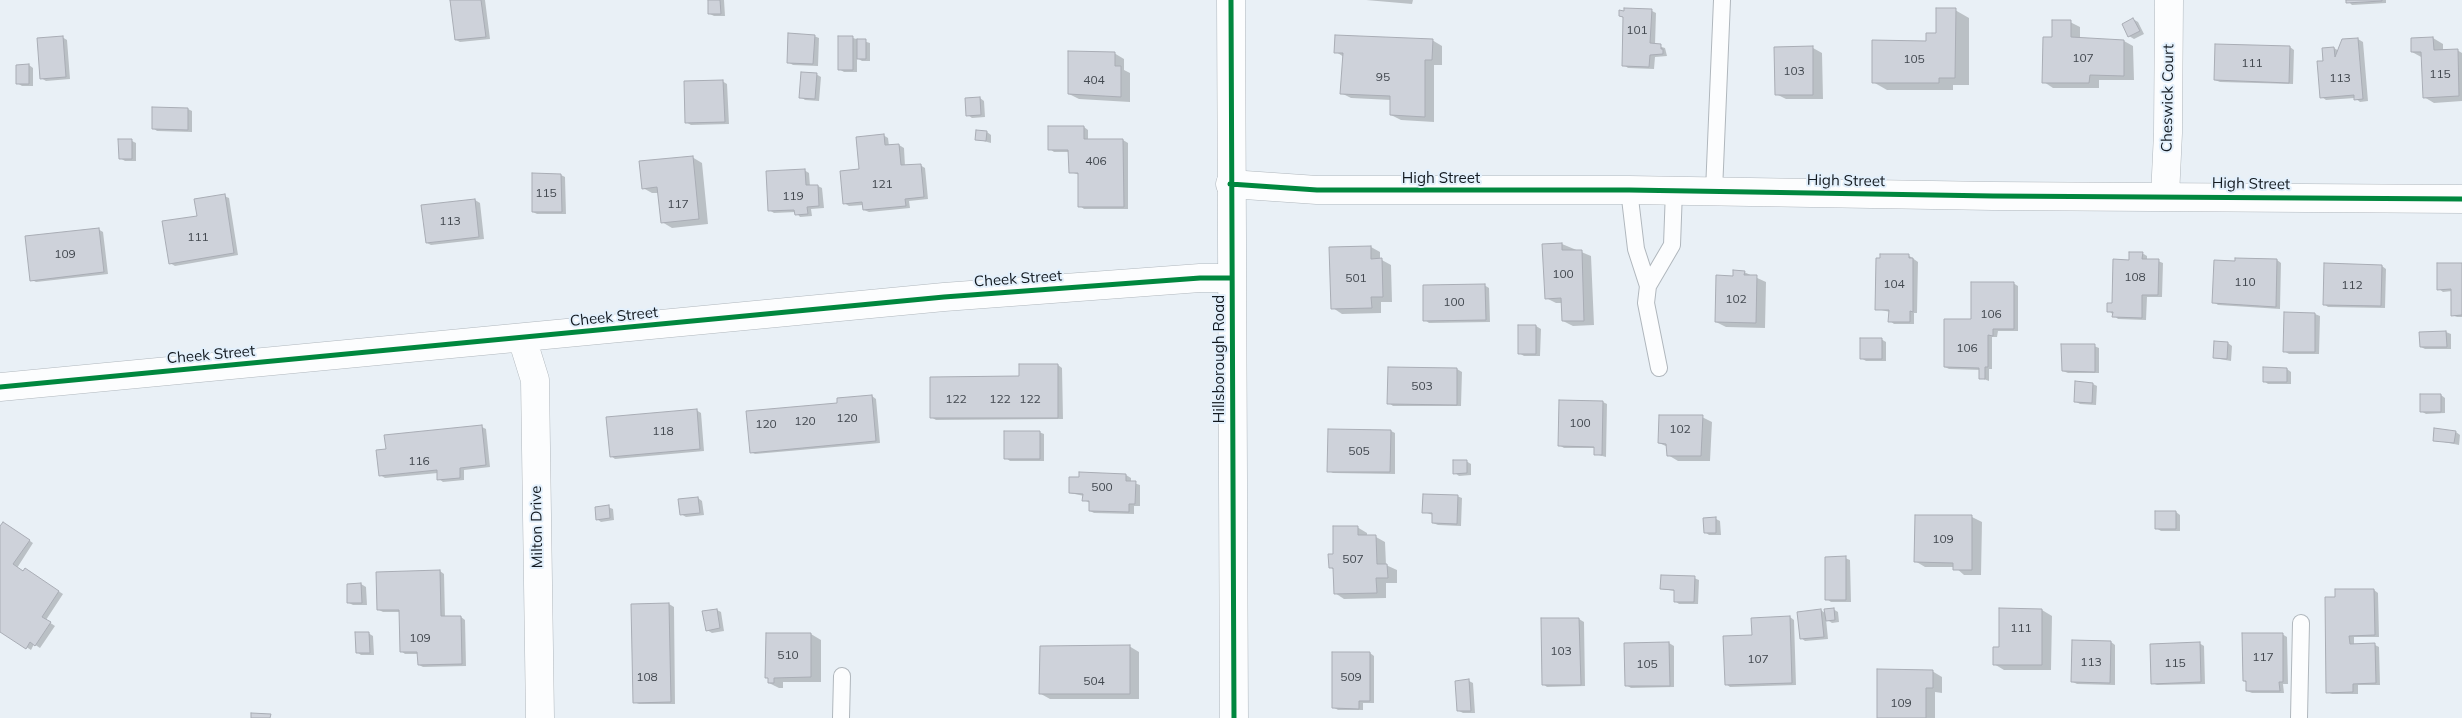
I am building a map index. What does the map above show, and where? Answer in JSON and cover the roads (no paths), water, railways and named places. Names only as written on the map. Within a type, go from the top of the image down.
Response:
[{"type":"street","name":"Hillsborough Road","points":[[1231,0],[1230,184],[1234,718]]},
{"type":"street","name":"Cheswick Court","points":[[2164,196],[2168,133],[2169,0]]},
{"type":"street","name":"High Street","points":[[1230,184],[1318,190],[1674,190],[1994,196],[2462,199]]},
{"type":"street","name":"Cheek Street","points":[[0,387],[944,297],[1200,278],[1231,278]]},
{"type":"street","name":"Milton Drive","points":[[522,338],[534,380],[540,718]]},
{"type":"lane","points":[[1714,191],[1722,0]]},
{"type":"lane","points":[[1629,190],[1636,249],[1648,286]]},
{"type":"lane","points":[[1659,368],[1646,303],[1648,286],[1672,245],[1674,190]]},
{"type":"lane","points":[[2299,718],[2301,622]]},
{"type":"lane","points":[[841,718],[842,676]]}]
